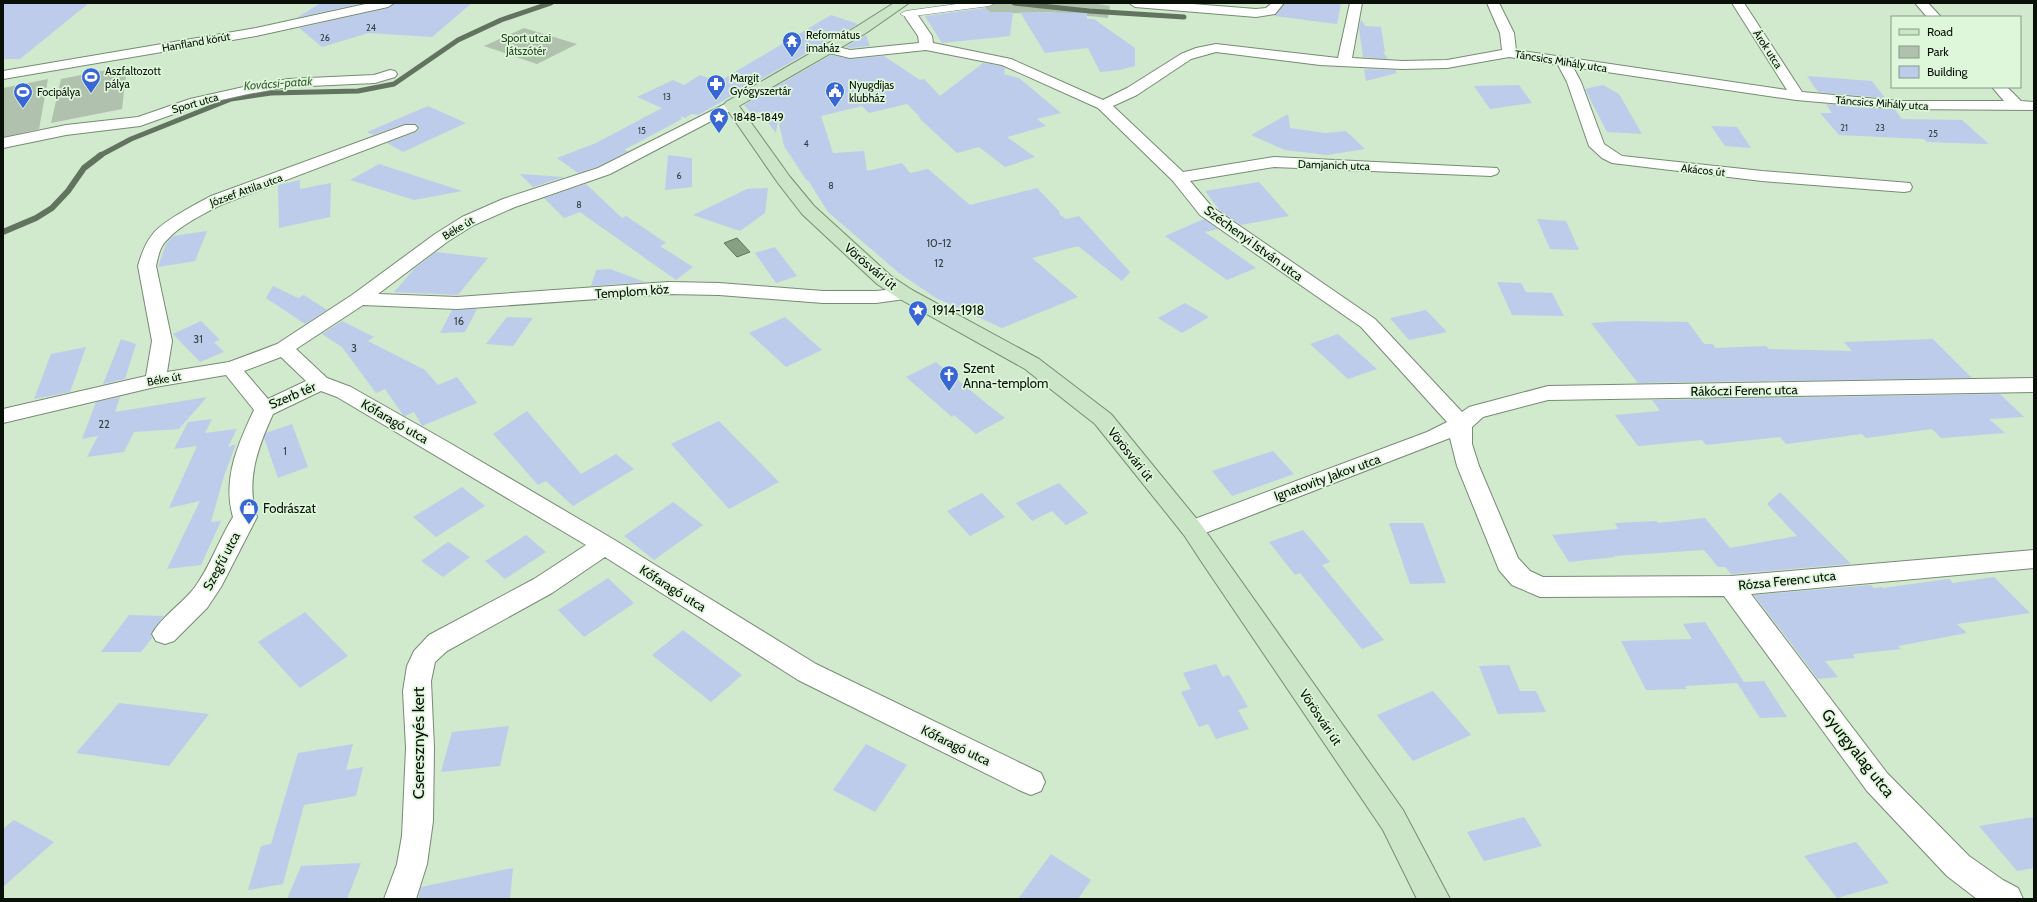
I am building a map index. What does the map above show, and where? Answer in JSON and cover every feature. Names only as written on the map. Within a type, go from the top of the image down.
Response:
[{"type":"main road","name":"Béke út","points":[[731,105],[830,49],[904,10]]},
{"type":"main road","name":"Vörösvári út","points":[[731,105],[784,180],[808,210],[884,280],[905,294],[1032,364],[1103,419],[1192,529],[1392,820],[1434,899]]},
{"type":"street","name":"Hanfland körút","points":[[3,75],[256,32],[388,3]]},
{"type":"street","points":[[904,10],[989,3]]},
{"type":"street","points":[[1135,3],[1217,11],[1258,13],[1272,11],[1278,3]]},
{"type":"street","points":[[1344,62],[1356,3]]},
{"type":"street","points":[[1493,3],[1508,35],[1510,42],[1509,53]]},
{"type":"street","name":"Árok utca","points":[[1738,3],[1792,87],[1796,96]]},
{"type":"street","points":[[1921,3],[1933,16]]},
{"type":"street","points":[[904,10],[924,36],[926,46]]},
{"type":"street","name":"Széchenyi István utca","points":[[830,49],[850,54],[926,46],[1006,62],[1103,105],[1179,178],[1206,211],[1368,323],[1461,424]]},
{"type":"street","name":"Táncsics Mihály utca","points":[[1103,105],[1119,100],[1175,63],[1208,48],[1224,48],[1344,62],[1385,65],[1447,64],[1509,53],[1796,96],[1900,105],[1965,107],[2016,105],[2034,106]]},
{"type":"street","name":"Akácos út","points":[[1564,62],[1574,82],[1597,146],[1608,155],[1618,160],[1762,176],[1904,187]]},
{"type":"street","name":"Sport utca","points":[[3,143],[66,130],[140,121],[195,102],[248,90],[288,84],[375,79],[390,74]]},
{"type":"street","points":[[2000,88],[2016,105]]},
{"type":"street","name":"Béke út","points":[[3,416],[155,380],[231,368],[284,348],[359,299],[441,238],[468,221],[498,207],[604,171],[651,148],[731,105]]},
{"type":"street","name":"József Attila utca","points":[[155,380],[162,341],[147,266],[150,254],[158,237],[192,213],[217,200],[410,128]]},
{"type":"street","name":"Damjanich utca","points":[[1179,178],[1215,172],[1245,164],[1274,162],[1491,171]]},
{"type":"street","name":"Templom köz","points":[[359,299],[457,303],[668,288],[719,288],[824,297],[876,297],[905,294]]},
{"type":"street","name":"Szerb tér","points":[[231,368],[265,408],[320,383],[284,348]]},
{"type":"street","name":"Kőfaragó utca","points":[[320,383],[344,392],[605,545],[807,672],[1031,782]]},
{"type":"street","name":"Rákóczi Ferenc utca","points":[[1461,424],[1476,412],[1548,393],[2034,385]]},
{"type":"street","name":"Szegfű utca","points":[[165,634],[194,607],[207,588],[225,557],[235,533],[245,517],[241,508],[240,485],[251,436],[265,408]]},
{"type":"street","name":"Ignatovity Jakov utca","points":[[1192,529],[1435,437],[1461,424]]},
{"type":"street","name":"Rózsa Ferenc utca","points":[[1461,424],[1460,444],[1465,459],[1508,562],[1521,578],[1540,587],[1731,586],[2034,559]]},
{"type":"street","name":"Cseresznyés kert","points":[[400,899],[412,865],[416,834],[420,762],[420,723],[416,700],[418,673],[424,655],[438,643],[543,586],[605,545]]},
{"type":"street","name":"Gyurgyalag utca","points":[[1731,586],[1877,782],[1958,866],[1992,891],[2007,899]]},
{"type":"green space","points":[[993,3],[1092,3],[1110,6],[1108,18],[1049,12],[993,14],[984,6]]},
{"type":"green space","name":"Sport utcai Játszótér","points":[[524,28],[577,44],[537,64],[484,46]]},
{"type":"green space","name":"Aszfaltozott pálya","points":[[127,66],[122,109],[51,123],[61,79]]},
{"type":"green space","name":"Focipálya","points":[[48,79],[39,129],[3,137],[3,88]]},
{"type":"shaded area","points":[[737,238],[750,252],[737,257],[724,243]]},
{"type":"building","points":[[3,3],[89,3],[20,59],[3,59]]},
{"type":"building","points":[[321,3],[363,3],[296,18]]},
{"type":"building","points":[[395,3],[472,3],[432,37],[368,33],[322,47],[299,28],[388,8]]},
{"type":"building","points":[[1285,3],[1341,3],[1337,24],[1274,16]]},
{"type":"building","points":[[986,8],[988,12],[1013,12],[1010,36],[942,43],[925,16]]},
{"type":"building","points":[[1020,12],[1087,13],[1087,19],[1094,19],[1135,48],[1135,66],[1119,70],[1100,72],[1088,48],[1045,53]]},
{"type":"building","points":[[831,15],[858,24],[698,115],[692,114],[685,118],[680,116],[682,119],[624,150],[629,151],[597,167],[578,173],[557,158],[596,143],[662,108],[637,97],[673,80],[684,85],[700,75],[727,84],[723,79]]},
{"type":"building","points":[[1361,19],[1365,26],[1381,27],[1385,52],[1383,52],[1388,59],[1363,57],[1359,29]]},
{"type":"building","points":[[866,35],[870,46],[845,47]]},
{"type":"building","points":[[831,55],[850,59],[884,56],[920,80],[924,79],[940,96],[983,63],[1002,66],[1005,68],[1004,74],[1019,78],[1061,113],[1037,119],[1046,126],[1007,137],[1035,157],[1005,167],[979,147],[957,153],[921,120],[907,104],[869,113],[862,106],[821,116],[833,153],[864,151],[867,171],[902,163],[910,173],[928,169],[970,205],[1037,188],[1059,211],[1060,215],[1066,219],[1079,216],[1130,272],[1122,281],[1078,246],[1032,258],[1078,297],[1002,328],[936,298],[899,273],[828,212],[784,146],[778,119],[776,133],[760,112],[752,114],[744,105]]},
{"type":"building","points":[[1364,69],[1395,70],[1397,73],[1366,81]]},
{"type":"building","points":[[1807,76],[1872,81],[1885,98],[1818,92]]},
{"type":"building","points":[[1519,85],[1532,103],[1490,109],[1474,86]]},
{"type":"building","points":[[1603,85],[1619,94],[1642,134],[1607,132],[1585,89]]},
{"type":"building","points":[[1826,104],[1895,110],[1902,119],[1962,120],[1989,144],[1927,142],[1924,139],[1839,135],[1820,113],[1832,113]]},
{"type":"building","points":[[428,106],[466,123],[403,152],[387,143],[416,132],[420,128],[416,124],[404,124],[373,135],[367,132]]},
{"type":"building","points":[[1288,114],[1290,128],[1325,133],[1346,131],[1365,149],[1327,155],[1285,150],[1251,135]]},
{"type":"building","points":[[1711,126],[1737,127],[1751,148],[1725,146]]},
{"type":"building","points":[[668,155],[692,158],[692,187],[665,190]]},
{"type":"building","points":[[379,164],[462,191],[414,200],[350,180]]},
{"type":"building","points":[[520,174],[564,177],[533,187]]},
{"type":"building","points":[[300,180],[300,189],[331,183],[330,217],[279,228],[278,185]]},
{"type":"building","points":[[1259,182],[1289,216],[1241,225],[1221,212],[1205,191]]},
{"type":"building","points":[[586,184],[622,218],[626,216],[666,243],[660,246],[693,267],[676,280],[580,212],[564,218],[544,198]]},
{"type":"building","points":[[768,188],[765,213],[740,231],[693,215],[747,189]]},
{"type":"building","points":[[1204,219],[1218,229],[1205,232],[1256,268],[1227,280],[1165,236]]},
{"type":"building","points":[[1537,219],[1566,221],[1579,250],[1550,249]]},
{"type":"building","points":[[207,231],[195,261],[158,267],[166,244],[173,236]]},
{"type":"building","points":[[775,247],[797,276],[776,283],[755,253]]},
{"type":"building","points":[[436,252],[488,258],[458,295],[394,292],[415,268]]},
{"type":"building","points":[[610,269],[645,282],[591,286],[596,270]]},
{"type":"building","points":[[1497,282],[1521,283],[1526,292],[1552,293],[1564,316],[1512,315]]},
{"type":"building","points":[[273,286],[298,298],[304,295],[327,310],[305,324],[266,298]]},
{"type":"building","points":[[1185,303],[1209,317],[1182,333],[1158,318]]},
{"type":"building","points":[[477,309],[465,332],[440,333],[452,310]]},
{"type":"building","points":[[1426,310],[1447,332],[1409,340],[1390,318]]},
{"type":"building","points":[[507,317],[533,318],[513,346],[486,344]]},
{"type":"building","points":[[785,317],[822,350],[786,367],[749,333]]},
{"type":"building","points":[[201,321],[220,340],[214,342],[224,352],[200,362],[173,334]]},
{"type":"building","points":[[342,321],[374,337],[368,341],[425,370],[438,385],[457,377],[477,403],[422,426],[414,412],[405,416],[403,415],[385,389],[376,393],[342,347],[322,334]]},
{"type":"building","points":[[1621,321],[1688,322],[1704,344],[1713,344],[1715,348],[1766,346],[1769,349],[1852,351],[1844,342],[1933,339],[1972,378],[1638,383],[1591,323]]},
{"type":"building","points":[[1338,334],[1377,369],[1348,379],[1310,344]]},
{"type":"building","points":[[121,339],[136,344],[125,379],[103,384]]},
{"type":"building","points":[[86,347],[70,392],[34,399],[51,354]]},
{"type":"building","name":"Szent Anna-templom","points":[[936,362],[1005,418],[976,434],[954,415],[952,417],[906,377]]},
{"type":"building","points":[[2000,394],[2024,417],[1989,419],[2005,433],[1941,438],[1932,429],[1866,438],[1862,434],[1786,444],[1780,437],[1706,445],[1702,440],[1638,446],[1615,415],[1660,411],[1652,400]]},
{"type":"building","points":[[120,397],[115,412],[207,397],[179,429],[134,432],[124,452],[87,457],[98,436],[82,439],[96,402]]},
{"type":"building","points":[[527,411],[581,474],[616,454],[634,469],[573,506],[546,481],[538,485],[493,434]]},
{"type":"building","points":[[212,419],[205,433],[237,429],[228,447],[236,444],[224,476],[211,522],[221,521],[201,565],[167,569],[200,501],[169,508],[197,446],[174,449],[188,422]]},
{"type":"building","points":[[719,421],[779,482],[729,509],[671,444]]},
{"type":"building","points":[[292,424],[308,467],[278,478],[264,438],[266,433]]},
{"type":"building","points":[[1273,451],[1294,474],[1232,496],[1212,471]]},
{"type":"building","points":[[1059,483],[1088,513],[1066,525],[1052,511],[1032,521],[1016,503]]},
{"type":"building","points":[[462,487],[485,506],[436,537],[413,517]]},
{"type":"building","points":[[1780,492],[1851,564],[1731,574],[1725,567],[1718,567],[1704,550],[1614,556],[1615,557],[1569,562],[1552,535],[1618,529],[1615,523],[1656,521],[1658,523],[1705,518],[1730,548],[1797,536],[1767,504]]},
{"type":"building","points":[[982,493],[1005,517],[970,536],[947,511]]},
{"type":"building","points":[[673,502],[703,525],[654,560],[624,536]]},
{"type":"building","points":[[1389,523],[1423,523],[1446,583],[1410,584]]},
{"type":"building","points":[[1303,530],[1330,562],[1322,565],[1384,640],[1362,649],[1300,573],[1295,575],[1269,542]]},
{"type":"building","points":[[526,535],[546,552],[505,579],[485,561]]},
{"type":"building","points":[[448,542],[470,557],[443,577],[421,561]]},
{"type":"building","points":[[1994,577],[2030,613],[1957,624],[1967,633],[1898,646],[1901,649],[1853,654],[1855,658],[1825,661],[1838,677],[1818,679],[1754,595],[1871,585],[1874,588],[1883,588],[1949,579],[1953,583]]},
{"type":"building","points":[[608,578],[634,603],[584,637],[558,610]]},
{"type":"building","points":[[305,612],[348,656],[300,688],[258,642]]},
{"type":"building","points":[[129,615],[164,616],[151,633],[152,638],[141,652],[101,652]]},
{"type":"building","points":[[1705,622],[1744,682],[1764,681],[1787,717],[1760,718],[1737,683],[1685,686],[1687,689],[1646,690],[1621,641],[1692,639],[1683,624]]},
{"type":"building","points":[[683,630],[742,675],[711,702],[652,655]]},
{"type":"building","points":[[1216,664],[1223,677],[1229,675],[1248,707],[1238,710],[1249,729],[1216,739],[1208,724],[1199,727],[1181,692],[1191,689],[1183,673]]},
{"type":"building","points":[[1509,665],[1520,691],[1536,691],[1546,712],[1498,714],[1479,666]]},
{"type":"building","points":[[1433,691],[1471,735],[1413,761],[1377,715]]},
{"type":"building","points":[[119,703],[209,714],[169,766],[76,753]]},
{"type":"building","points":[[509,726],[500,766],[441,772],[452,732]]},
{"type":"building","points":[[353,744],[346,770],[363,767],[356,796],[304,805],[283,884],[248,890],[261,846],[271,844],[298,753]]},
{"type":"building","points":[[866,744],[907,765],[875,812],[833,790]]},
{"type":"building","points":[[1524,817],[1542,846],[1484,861],[1467,832]]},
{"type":"building","points":[[2034,817],[2034,868],[2017,871],[1979,826]]},
{"type":"building","points":[[14,820],[54,842],[3,887],[3,829]]},
{"type":"building","points":[[1856,842],[1889,883],[1837,898],[1804,856]]},
{"type":"building","points":[[1051,854],[1091,880],[1078,899],[1018,899]]},
{"type":"building","points":[[361,863],[347,899],[287,899],[301,866]]},
{"type":"building","points":[[513,868],[510,899],[418,899],[421,887]]},
{"type":"waterway","name":"Kovácsi-patak","points":[[99,156],[131,139],[231,99],[271,93],[358,91],[394,84],[458,40],[501,20],[551,3]]},
{"type":"waterway","points":[[1014,3],[1089,11],[1184,17]]},
{"type":"waterway","name":"Kovácsi-patak","points":[[3,232],[36,218],[52,208],[68,191],[84,168],[101,155]]},
{"type":"place","name":"Református imaház","points":[[792,58]]},
{"type":"place","name":"Aszfaltozott pálya","points":[[91,94]]},
{"type":"place","name":"Margit Gyógyszertár","points":[[716,101]]},
{"type":"place","name":"Nyugdíjas klubház","points":[[835,108]]},
{"type":"place","name":"Focipálya","points":[[23,109]]},
{"type":"place","name":"1848-1849","points":[[719,134]]},
{"type":"place","name":"1914-1918","points":[[918,327]]},
{"type":"place","name":"Szent Anna-templom","points":[[949,392]]},
{"type":"place","name":"Fodrászat","points":[[249,525]]}]
